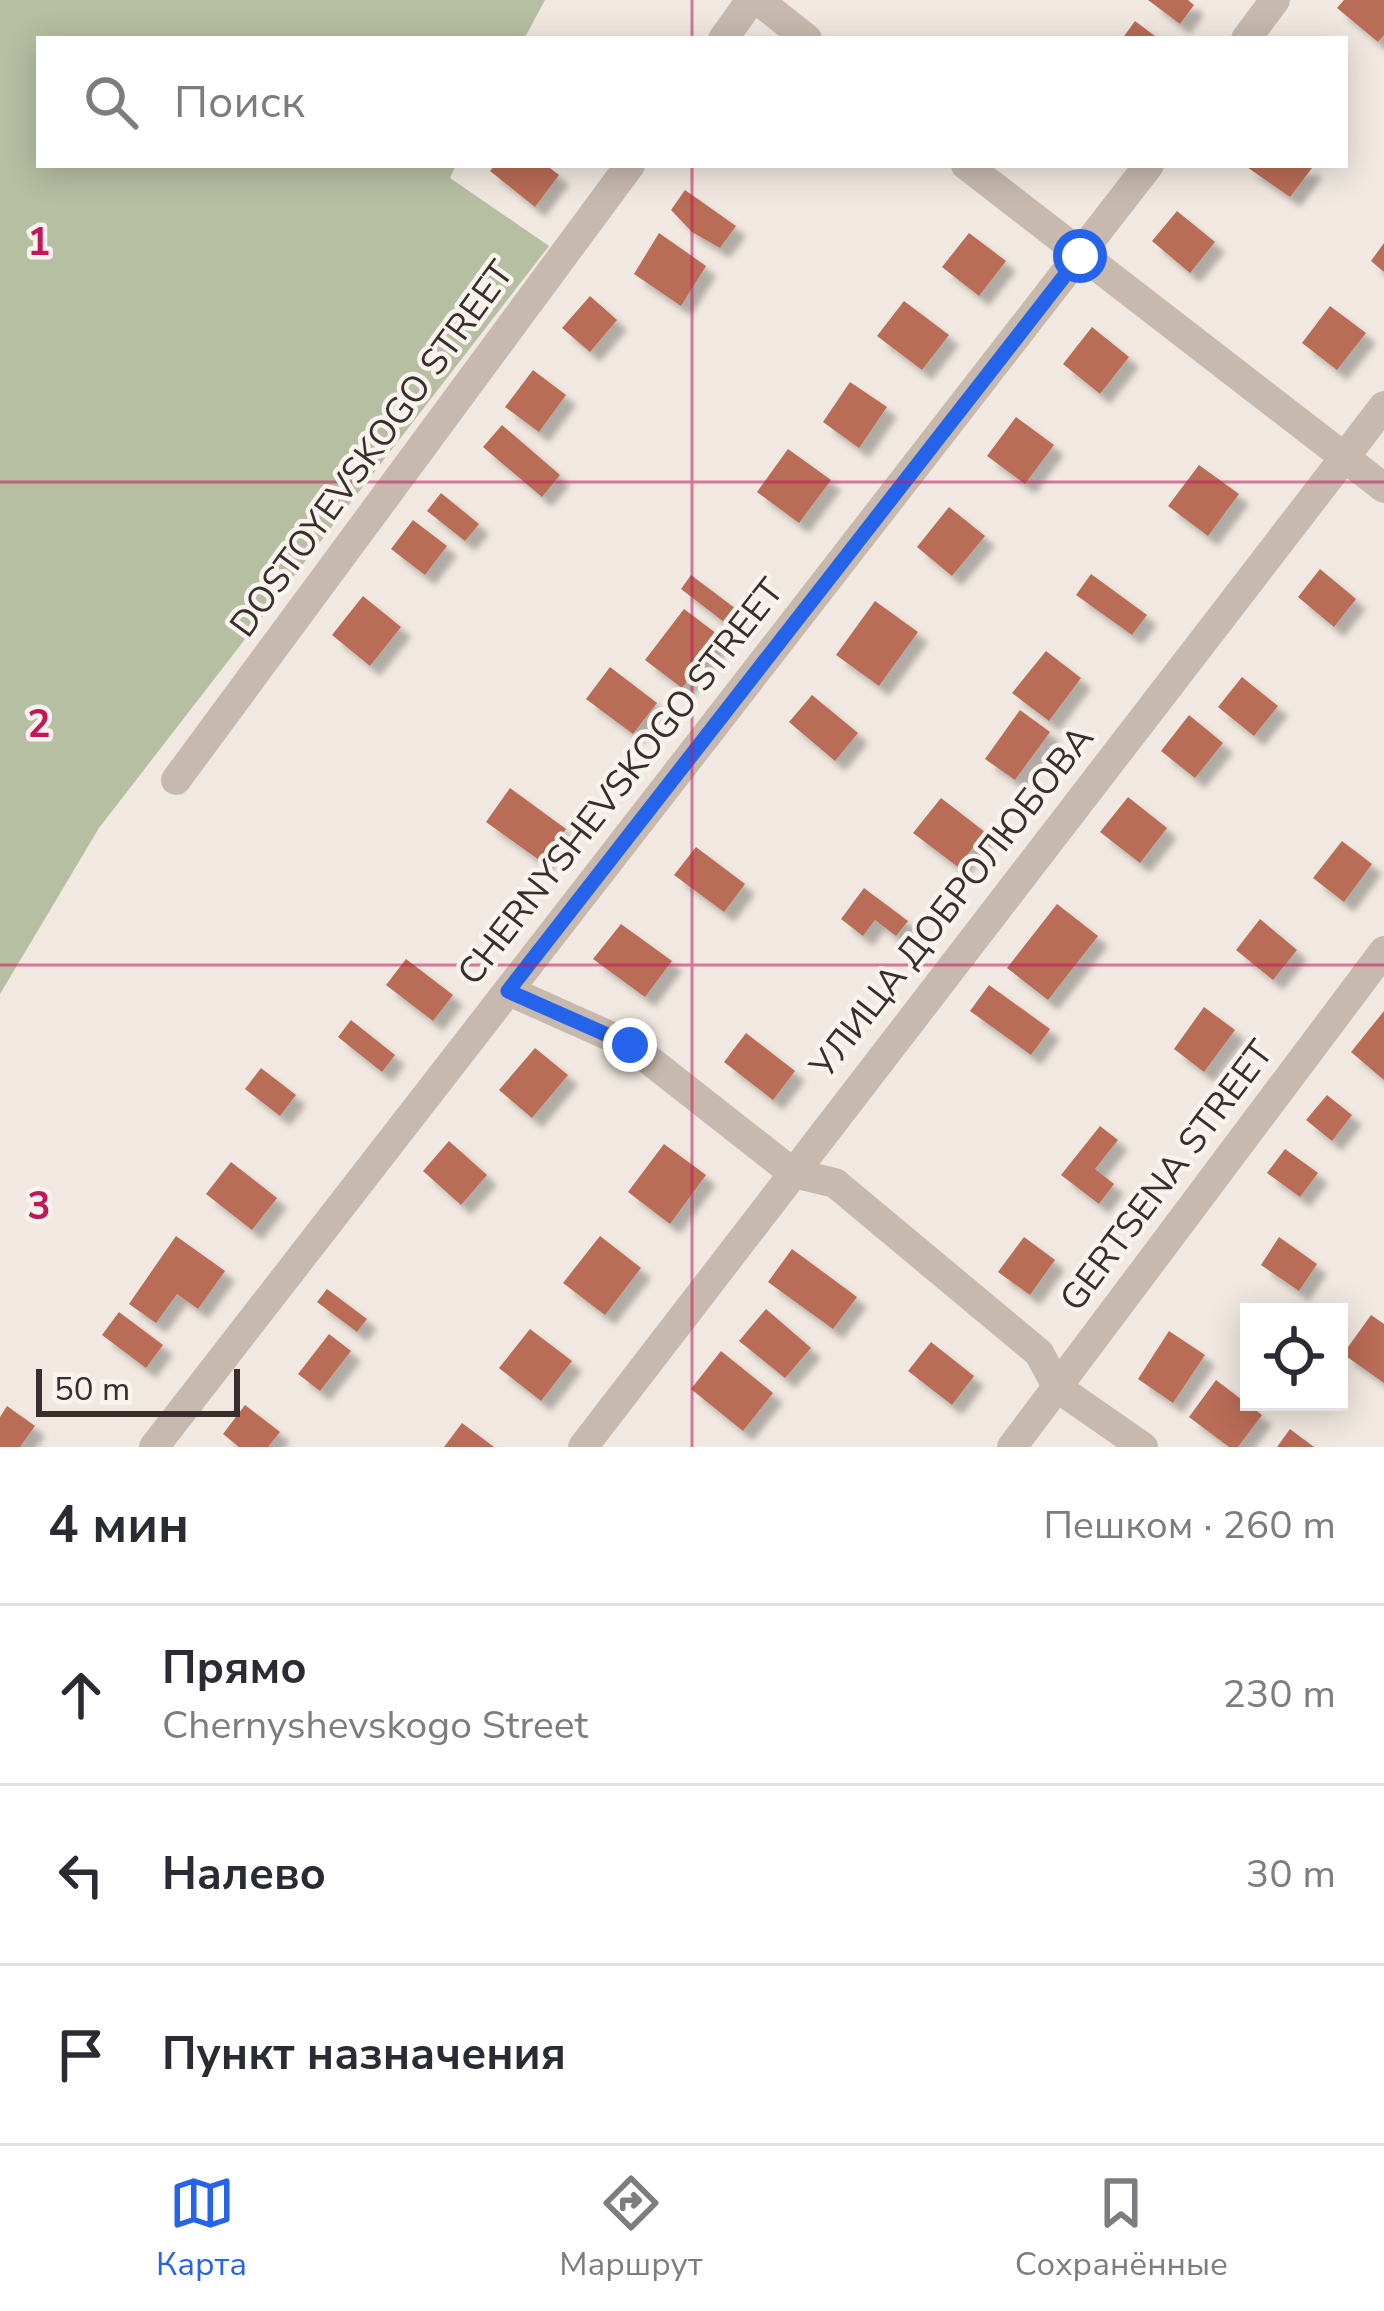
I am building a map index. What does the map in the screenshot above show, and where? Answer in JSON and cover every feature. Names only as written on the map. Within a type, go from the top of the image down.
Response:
[{"type":"street","points":[[725,36],[754,0],[803,36]]},
{"type":"street","points":[[1248,36],[1275,0]]},
{"type":"street","name":"DOSTOYEVSKOGO STREET","points":[[176,780],[628,168]]},
{"type":"street","points":[[970,168],[1384,488]]},
{"type":"street","name":"CHERNYSHEVSKOGO STREET","points":[[154,1447],[1147,168]]},
{"type":"street","name":"УЛИЦА ДОБРОЛЮБОВА","points":[[583,1447],[1384,406]]},
{"type":"street","name":"GERTSENA STREET","points":[[1012,1447],[1384,951]]},
{"type":"street","points":[[508,991],[630,1045],[793,1174],[835,1183],[1039,1353],[1058,1388],[1143,1447]]},
{"type":"green space","points":[[0,0],[545,0],[526,36],[36,36],[36,168],[455,168],[450,178],[549,246],[99,828],[0,994]]},
{"type":"building","points":[[1148,0],[1188,0],[1194,5],[1180,24]]},
{"type":"building","points":[[1344,0],[1384,0],[1384,35],[1378,42],[1337,8]]},
{"type":"building","points":[[1135,21],[1155,36],[1124,36]]},
{"type":"building","points":[[550,168],[559,175],[535,207],[490,171]]},
{"type":"building","points":[[1248,168],[1312,168],[1290,197]]},
{"type":"building","points":[[685,190],[736,226],[720,248],[692,232],[671,210]]},
{"type":"building","points":[[1177,211],[1215,242],[1190,273],[1152,241]]},
{"type":"building","points":[[659,233],[706,266],[681,306],[634,274]]},
{"type":"building","points":[[969,233],[1006,261],[979,296],[942,267]]},
{"type":"building","points":[[1384,243],[1384,272],[1371,261]]},
{"type":"building","points":[[590,296],[617,320],[590,352],[562,328]]},
{"type":"building","points":[[904,301],[949,335],[922,370],[877,336]]},
{"type":"building","points":[[1330,306],[1366,333],[1337,370],[1302,343]]},
{"type":"building","points":[[1092,327],[1129,357],[1100,394],[1063,364]]},
{"type":"building","points":[[533,370],[566,395],[539,432],[505,407]]},
{"type":"building","points":[[850,382],[887,407],[859,448],[823,422]]},
{"type":"building","points":[[1016,417],[1054,445],[1025,484],[987,456]]},
{"type":"building","points":[[502,425],[560,475],[542,497],[483,447]]},
{"type":"building","points":[[788,449],[831,480],[799,523],[757,492]]},
{"type":"building","points":[[1199,465],[1239,494],[1208,536],[1168,506]]},
{"type":"building","points":[[441,493],[479,524],[465,541],[427,511]]},
{"type":"building","points":[[949,507],[985,536],[952,576],[917,547]]},
{"type":"building","points":[[413,520],[447,546],[425,575],[391,549]]},
{"type":"building","points":[[1320,569],[1356,599],[1334,627],[1298,597]]},
{"type":"building","points":[[1091,574],[1147,615],[1132,635],[1076,595]]},
{"type":"building","points":[[691,575],[748,618],[737,632],[681,589]]},
{"type":"building","points":[[363,596],[401,627],[370,666],[332,635]]},
{"type":"building","points":[[875,601],[918,632],[879,686],[836,655]]},
{"type":"building","points":[[684,609],[721,637],[682,688],[645,660]]},
{"type":"building","points":[[1046,651],[1081,678],[1049,721],[1012,693]]},
{"type":"building","points":[[610,667],[657,703],[633,734],[586,699]]},
{"type":"building","points":[[1242,677],[1278,706],[1254,736],[1218,707]]},
{"type":"building","points":[[812,695],[858,733],[835,761],[789,722]]},
{"type":"building","points":[[1020,710],[1050,732],[1015,780],[985,759]]},
{"type":"building","points":[[1189,715],[1223,743],[1195,778],[1161,751]]},
{"type":"building","points":[[510,788],[566,829],[542,862],[486,822]]},
{"type":"building","points":[[1128,797],[1167,828],[1140,863],[1100,832]]},
{"type":"building","points":[[941,798],[985,832],[958,867],[913,833]]},
{"type":"building","points":[[1342,841],[1372,864],[1344,902],[1313,878]]},
{"type":"building","points":[[696,847],[745,884],[724,912],[674,875]]},
{"type":"building","points":[[864,888],[908,921],[896,936],[875,920],[863,936],[841,919]]},
{"type":"building","points":[[1057,904],[1098,936],[1048,1000],[1007,968]]},
{"type":"building","points":[[1260,919],[1297,950],[1273,980],[1236,950]]},
{"type":"building","points":[[621,924],[672,961],[645,997],[593,959]]},
{"type":"building","points":[[406,959],[453,995],[433,1021],[386,985]]},
{"type":"building","points":[[989,985],[1050,1029],[1031,1055],[970,1011]]},
{"type":"building","points":[[1204,1007],[1235,1030],[1204,1072],[1174,1049]]},
{"type":"building","points":[[1384,1011],[1384,1080],[1351,1052]]},
{"type":"building","points":[[351,1020],[395,1055],[382,1072],[338,1037]]},
{"type":"building","points":[[746,1033],[795,1071],[773,1100],[724,1062]]},
{"type":"building","points":[[535,1048],[568,1075],[532,1118],[499,1090]]},
{"type":"building","points":[[261,1068],[296,1095],[280,1116],[245,1089]]},
{"type":"building","points":[[1327,1095],[1352,1115],[1332,1141],[1306,1120]]},
{"type":"building","points":[[1100,1126],[1118,1140],[1095,1169],[1114,1184],[1099,1204],[1061,1175]]},
{"type":"building","points":[[449,1141],[487,1175],[461,1205],[423,1171]]},
{"type":"building","points":[[664,1144],[706,1175],[670,1224],[628,1192]]},
{"type":"building","points":[[1285,1149],[1318,1173],[1300,1197],[1267,1173]]},
{"type":"building","points":[[231,1162],[277,1198],[252,1230],[206,1194]]},
{"type":"building","points":[[176,1236],[225,1271],[198,1309],[177,1294],[156,1323],[129,1304]]},
{"type":"building","points":[[600,1236],[641,1268],[605,1315],[563,1283]]},
{"type":"building","points":[[1024,1237],[1055,1260],[1030,1295],[998,1272]]},
{"type":"building","points":[[1279,1237],[1317,1264],[1299,1291],[1261,1265]]},
{"type":"building","points":[[792,1249],[857,1297],[833,1329],[768,1282]]},
{"type":"building","points":[[327,1289],[367,1319],[357,1332],[317,1302]]},
{"type":"building","points":[[766,1309],[811,1348],[785,1378],[739,1341]]},
{"type":"building","points":[[119,1312],[163,1345],[146,1368],[102,1335]]},
{"type":"building","points":[[1371,1315],[1384,1324],[1384,1383],[1348,1358],[1348,1347]]},
{"type":"building","points":[[530,1329],[572,1361],[541,1401],[499,1368]]},
{"type":"building","points":[[1169,1331],[1205,1355],[1173,1403],[1138,1379]]},
{"type":"building","points":[[329,1334],[351,1351],[320,1391],[298,1374]]},
{"type":"building","points":[[931,1342],[974,1376],[952,1405],[908,1371]]},
{"type":"building","points":[[721,1351],[773,1393],[743,1431],[691,1389]]},
{"type":"building","points":[[1216,1380],[1240,1398],[1240,1411],[1262,1415],[1238,1447],[1229,1447],[1189,1417]]},
{"type":"building","points":[[245,1405],[280,1432],[268,1447],[239,1447],[223,1434]]},
{"type":"building","points":[[7,1406],[35,1426],[20,1447],[0,1447],[0,1417]]},
{"type":"building","points":[[462,1423],[494,1447],[444,1447]]},
{"type":"building","points":[[1290,1429],[1314,1447],[1277,1447]]},
{"type":"route","points":[[630,1045],[508,991],[1080,256]]}]
